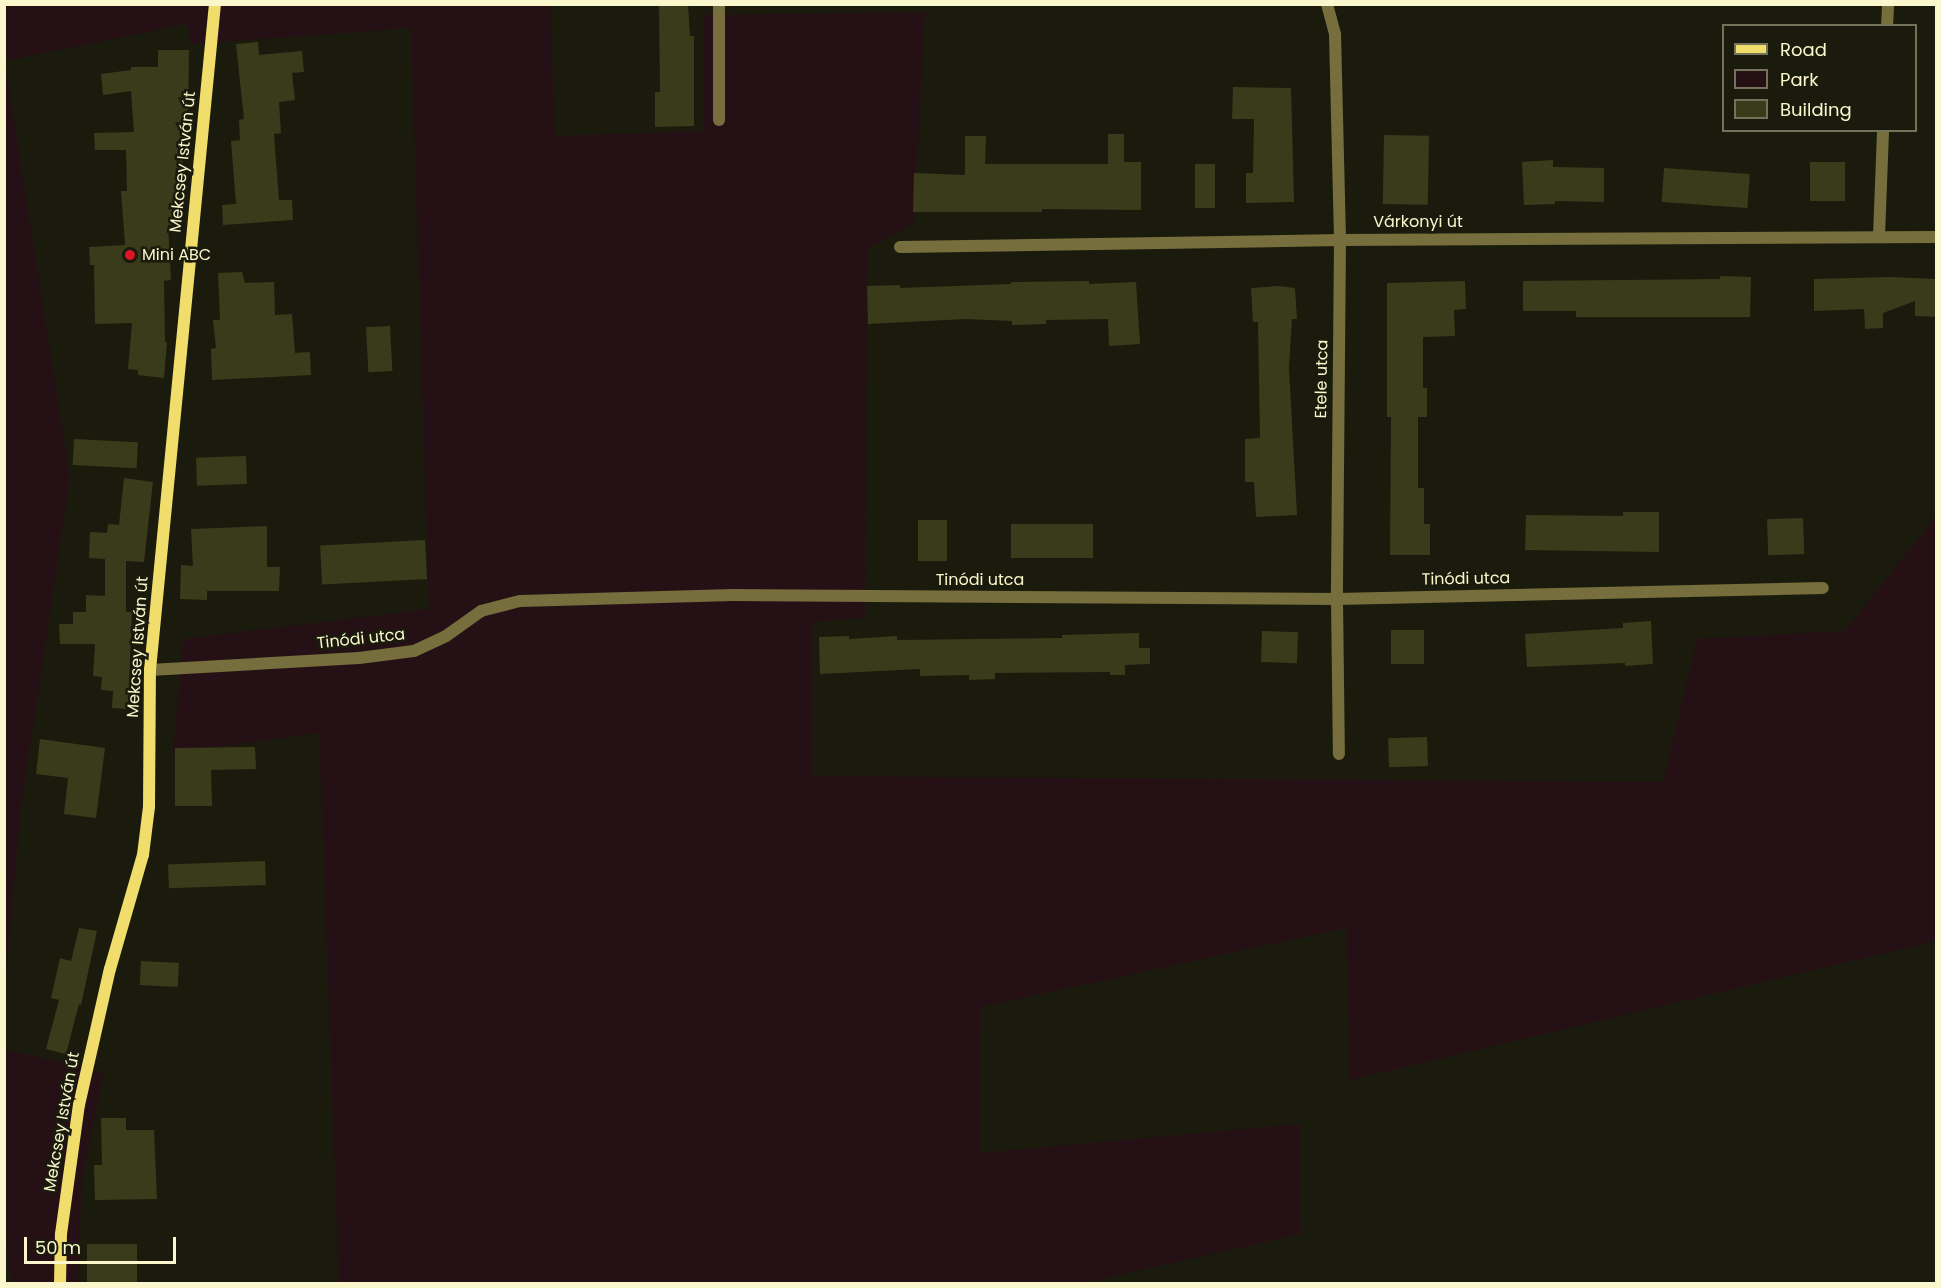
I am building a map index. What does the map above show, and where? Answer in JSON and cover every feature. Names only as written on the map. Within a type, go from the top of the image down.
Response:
[{"type":"street","name":"Mekcsey István út","points":[[60,1284],[61,1234],[79,1105],[110,969],[143,855],[149,807],[150,670],[214,4]]},
{"type":"street","points":[[718,4],[719,120]]},
{"type":"street","name":"Etele utca","points":[[1327,4],[1335,34],[1340,240],[1338,754]]},
{"type":"street","points":[[1887,24],[1888,4]]},
{"type":"street","points":[[1879,236],[1883,132]]},
{"type":"street","name":"Várkonyi út","points":[[900,247],[1340,240],[1936,237]]},
{"type":"street","name":"Tinódi utca","points":[[150,670],[359,658],[414,651],[447,636],[481,611],[520,601],[733,595],[1337,598],[1823,588]]},
{"type":"green space","points":[[5,5],[550,5],[555,136],[704,131],[704,15],[925,12],[914,223],[867,249],[865,618],[813,622],[813,776],[1663,782],[1697,639],[1845,631],[1936,516],[1936,941],[1350,1080],[1346,928],[981,1007],[979,1153],[1299,1124],[1301,1234],[1084,1283],[339,1283],[319,733],[173,753],[183,639],[429,609],[411,28],[191,44],[187,24],[5,61]]},
{"type":"green space","points":[[5,63],[70,478],[20,815],[5,992]]},
{"type":"green space","points":[[4,1049],[104,1072],[82,1179],[78,1283],[11,1283],[4,1214]]},
{"type":"building","points":[[659,4],[688,4],[690,36],[694,36],[694,126],[655,127],[655,92],[660,92]]},
{"type":"building","points":[[258,42],[259,55],[302,51],[304,72],[292,73],[295,100],[279,102],[281,133],[274,134],[279,200],[292,200],[293,220],[223,225],[222,205],[236,204],[231,141],[240,140],[239,120],[244,119],[236,44]]},
{"type":"building","points":[[158,50],[189,50],[188,119],[182,119],[183,177],[177,178],[180,224],[168,225],[171,280],[164,281],[165,342],[167,342],[164,378],[138,375],[138,370],[128,369],[132,323],[95,324],[94,265],[90,265],[89,247],[125,245],[121,191],[127,191],[126,150],[95,150],[94,133],[134,132],[131,91],[103,95],[101,74],[131,70],[131,67],[158,67]]},
{"type":"building","points":[[1233,87],[1291,88],[1294,202],[1246,203],[1246,173],[1253,173],[1254,119],[1232,119]]},
{"type":"building","points":[[1108,134],[1124,134],[1124,162],[1141,162],[1141,210],[1042,209],[1042,212],[913,212],[914,173],[965,175],[965,136],[986,136],[985,164],[1108,164]]},
{"type":"building","points":[[1384,135],[1429,136],[1428,205],[1383,204]]},
{"type":"building","points":[[1553,160],[1553,167],[1604,168],[1604,202],[1555,201],[1555,204],[1524,205],[1522,162]]},
{"type":"building","points":[[1810,162],[1845,162],[1845,201],[1810,201]]},
{"type":"building","points":[[1195,164],[1215,164],[1215,208],[1195,208]]},
{"type":"building","points":[[1664,168],[1750,174],[1747,208],[1662,202]]},
{"type":"building","points":[[242,272],[245,283],[274,282],[275,315],[292,314],[295,353],[310,352],[311,375],[212,380],[211,349],[216,348],[213,320],[220,320],[218,273]]},
{"type":"building","points":[[1720,276],[1751,277],[1750,317],[1576,317],[1576,311],[1523,311],[1523,281],[1720,279]]},
{"type":"building","points":[[1891,277],[1936,279],[1936,317],[1915,316],[1915,301],[1883,313],[1883,328],[1865,329],[1864,309],[1814,311],[1814,279]]},
{"type":"building","points":[[1089,281],[1089,284],[1136,282],[1140,344],[1109,346],[1108,319],[1046,320],[1046,324],[1012,325],[1012,321],[966,319],[868,324],[867,286],[900,285],[900,288],[1011,284],[1011,282]]},
{"type":"building","points":[[1465,281],[1466,309],[1454,310],[1455,336],[1423,337],[1423,388],[1427,388],[1427,417],[1418,417],[1418,488],[1424,488],[1424,524],[1430,524],[1430,555],[1390,555],[1391,417],[1387,417],[1387,283]]},
{"type":"building","points":[[1278,286],[1295,288],[1297,319],[1292,319],[1289,368],[1297,515],[1256,517],[1254,482],[1245,482],[1245,439],[1260,438],[1258,322],[1253,322],[1251,288]]},
{"type":"building","points":[[390,326],[392,371],[368,372],[366,327]]},
{"type":"building","points":[[74,439],[138,442],[137,468],[73,465]]},
{"type":"building","points":[[246,456],[247,484],[197,486],[196,458]]},
{"type":"building","points":[[124,478],[153,482],[144,562],[126,561],[126,612],[132,612],[128,709],[112,708],[113,691],[101,690],[102,677],[93,676],[95,644],[60,644],[59,624],[73,624],[73,612],[86,612],[86,595],[105,596],[105,559],[89,558],[90,532],[107,533],[108,524],[119,525]]},
{"type":"building","points":[[1623,512],[1659,512],[1659,552],[1525,550],[1526,515],[1623,516]]},
{"type":"building","points":[[1803,518],[1804,554],[1768,555],[1767,519]]},
{"type":"building","points":[[918,520],[947,520],[947,561],[918,561]]},
{"type":"building","points":[[1011,524],[1093,524],[1093,558],[1011,558]]},
{"type":"building","points":[[267,526],[267,567],[280,567],[279,591],[207,591],[207,600],[180,599],[181,565],[193,566],[191,529]]},
{"type":"building","points":[[425,540],[427,579],[322,584],[320,545]]},
{"type":"building","points":[[1651,621],[1653,664],[1527,667],[1525,634],[1623,628],[1623,623]]},
{"type":"building","points":[[1391,630],[1424,630],[1424,664],[1391,664]]},
{"type":"building","points":[[1262,631],[1298,632],[1297,663],[1261,662]]},
{"type":"building","points":[[1139,633],[1139,648],[1150,648],[1150,664],[1125,665],[1125,675],[1110,675],[1110,672],[995,673],[995,679],[969,680],[969,675],[920,676],[920,669],[820,674],[819,637],[849,636],[849,639],[897,636],[897,640],[1062,638],[1062,635]]},
{"type":"building","points":[[1427,737],[1428,766],[1389,767],[1388,738]]},
{"type":"building","points":[[40,739],[105,748],[96,818],[64,814],[68,778],[36,774]]},
{"type":"building","points":[[255,747],[256,769],[211,770],[212,806],[175,806],[175,748]]},
{"type":"building","points":[[265,861],[266,885],[169,888],[168,864]]},
{"type":"building","points":[[79,928],[97,931],[81,1005],[79,1004],[66,1054],[46,1049],[59,1000],[51,998],[60,958],[71,961]]},
{"type":"building","points":[[141,961],[179,963],[178,987],[140,985]]},
{"type":"building","points":[[101,1118],[126,1118],[126,1130],[154,1130],[157,1199],[95,1200],[94,1165],[102,1165]]},
{"type":"building","points":[[87,1244],[137,1244],[137,1284],[87,1284]]},
{"type":"place","name":"Mini ABC","points":[[130,255]]}]
